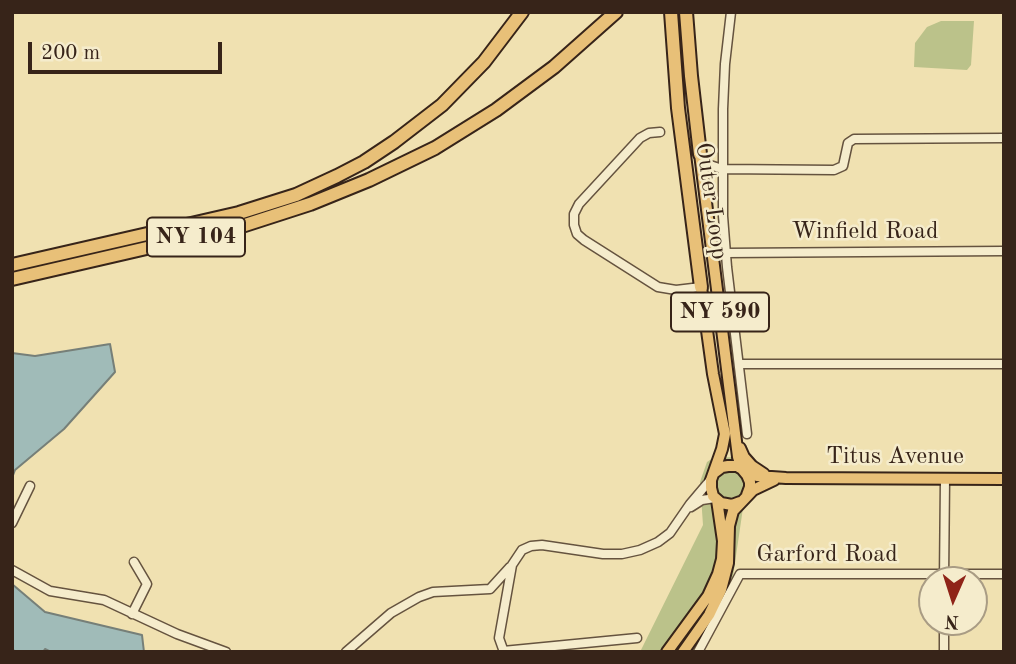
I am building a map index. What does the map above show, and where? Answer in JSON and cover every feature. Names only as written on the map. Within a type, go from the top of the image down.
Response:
[{"type":"highway","name":"NY 104","points":[[12,265],[204,222],[307,191],[356,166],[406,134],[442,105],[484,62],[522,12]]},
{"type":"highway","name":"NY 104","points":[[12,279],[242,226],[333,196],[435,148],[496,110],[554,67],[616,12]]},
{"type":"highway","name":"Outer Loop","points":[[671,12],[678,108],[701,287]]},
{"type":"highway","name":"Outer Loop","points":[[686,12],[700,155]]},
{"type":"main road","name":"Outer Loop","points":[[700,155],[741,434],[739,461],[744,471]]},
{"type":"main road","name":"Outer Loop","points":[[701,287],[713,374],[725,431],[724,444],[712,477]]},
{"type":"main road","points":[[741,434],[743,455],[752,466],[764,474],[781,478]]},
{"type":"main road","points":[[667,652],[708,596],[719,570],[723,541],[716,499],[711,488],[712,477],[724,466],[734,466],[744,471],[750,485],[744,499],[735,507],[730,518],[728,563],[720,594],[683,652]]},
{"type":"main road","name":"Titus Avenue","points":[[744,471],[757,476],[781,478],[1004,479]]},
{"type":"main road","name":"Titus Avenue","points":[[744,499],[761,485],[781,478]]},
{"type":"main road","points":[[716,499],[727,505],[744,499]]},
{"type":"street","points":[[731,12],[725,64],[722,169],[726,253],[739,365],[741,434]]},
{"type":"street","points":[[660,132],[649,133],[640,138],[579,204],[574,214],[574,225],[584,240],[659,287],[676,290],[701,287]]},
{"type":"street","points":[[700,155],[705,163],[722,169],[834,170],[843,166],[848,143],[860,138],[1004,138]]},
{"type":"street","points":[[704,187],[708,176],[722,169]]},
{"type":"street","name":"Winfield Road","points":[[726,253],[1004,251]]},
{"type":"street","points":[[739,365],[1004,364]]},
{"type":"street","points":[[346,652],[391,613],[419,597],[433,592],[490,589],[503,577],[522,550],[535,545],[622,554],[636,551],[666,537],[712,477]]},
{"type":"street","points":[[944,566],[945,478]]},
{"type":"street","points":[[12,523],[30,486]]},
{"type":"street","points":[[684,513],[707,498],[716,499]]},
{"type":"street","points":[[132,614],[146,584],[134,562]]},
{"type":"street","points":[[512,565],[499,638],[503,651],[637,638]]},
{"type":"street","points":[[12,570],[50,591],[104,600],[177,635],[226,652]]},
{"type":"street","name":"Garford Road","points":[[698,652],[740,574],[918,577]]},
{"type":"green space","points":[[941,21],[974,21],[971,65],[967,70],[914,67],[915,43],[927,27]]},
{"type":"green space","points":[[734,457],[750,461],[763,490],[743,508],[732,583],[694,652],[640,652],[703,525],[700,482],[707,462],[713,458]]},
{"type":"water","points":[[110,344],[115,372],[64,429],[15,470],[12,478],[12,353],[35,356]]},
{"type":"water","points":[[12,584],[45,612],[142,635],[144,652],[12,650]]}]
